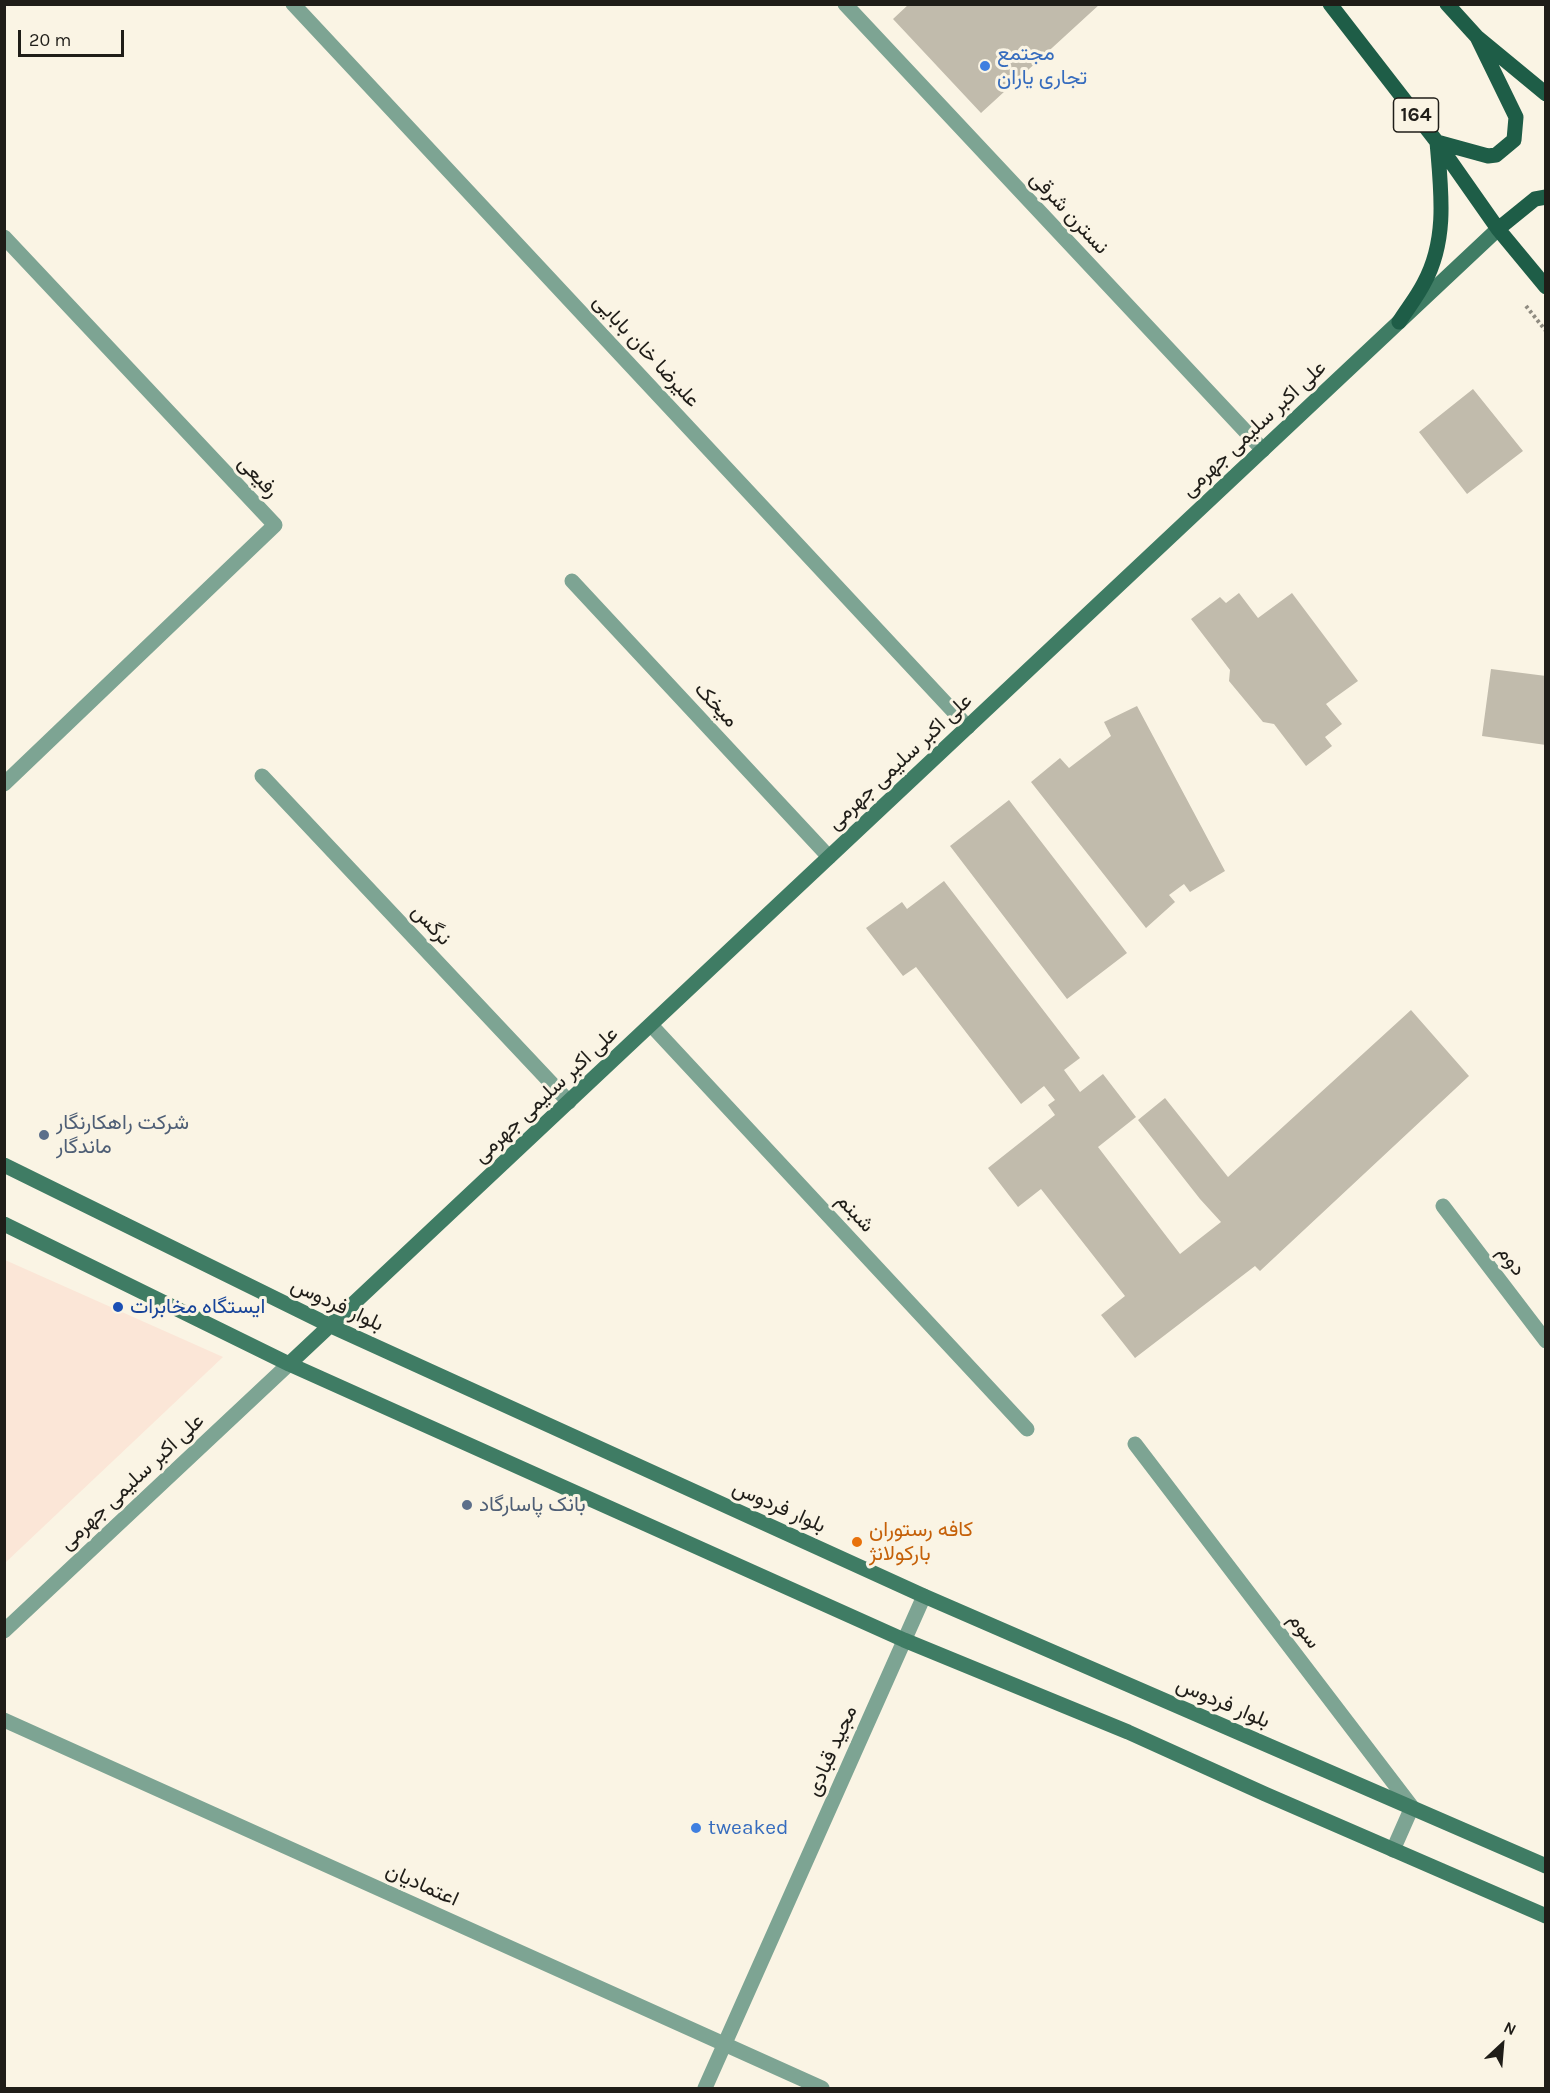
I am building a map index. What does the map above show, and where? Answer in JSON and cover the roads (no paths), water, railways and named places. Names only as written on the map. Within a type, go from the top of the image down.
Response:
[{"type":"main road","name":"164","points":[[1330,4],[1437,142],[1498,230],[1545,287]]},
{"type":"main road","points":[[1447,4],[1477,37],[1545,94]]},
{"type":"main road","points":[[1399,322],[1424,283],[1436,256],[1442,225],[1442,192],[1437,142],[1488,156],[1496,155],[1514,140],[1516,117],[1477,37]]},
{"type":"main road","points":[[1498,230],[1535,199],[1545,197]]},
{"type":"main road","name":"علی اکبر سلیمی جهرمی","points":[[289,1364],[1498,230]]},
{"type":"main road","name":"بلوار فردوس","points":[[4,1165],[331,1326],[924,1596],[1545,1866]]},
{"type":"main road","points":[[4,1224],[289,1364],[904,1640],[1128,1732],[1545,1916]]},
{"type":"street","name":"علیرضا خان بابایی","points":[[293,4],[968,727]]},
{"type":"street","name":"نسترن شرقی","points":[[845,4],[1263,450]]},
{"type":"street","name":"رفیعی","points":[[4,237],[275,525],[4,784]]},
{"type":"street","name":"میخک","points":[[572,581],[829,857]]},
{"type":"street","name":"نرگس","points":[[262,776],[569,1102]]},
{"type":"street","name":"شبنم","points":[[651,1025],[1027,1429]]},
{"type":"street","name":"دوم","points":[[1443,1206],[1545,1341]]},
{"type":"street","name":"علی اکبر سلیمی جهرمی","points":[[4,1631],[289,1364]]},
{"type":"street","name":"سوم","points":[[1135,1444],[1412,1807]]},
{"type":"street","name":"مجید قبادی","points":[[705,2088],[924,1596]]},
{"type":"street","name":"اعتمادیان","points":[[4,1720],[822,2088]]},
{"type":"street","points":[[1393,1850],[1412,1807]]},
{"type":"place","name":"مجتمع تجاری یاران","points":[[985,66]]},
{"type":"place","name":"شرکت راهکارنگار ماندگار","points":[[44,1135]]},
{"type":"place","name":"ایستگاه مخابرات","points":[[118,1307]]},
{"type":"place","name":"بانک پاسارگاد","points":[[467,1505]]},
{"type":"place","name":"کافه رستوران بارکولانژ","points":[[857,1542]]},
{"type":"place","name":"tweaked","points":[[696,1828]]}]
